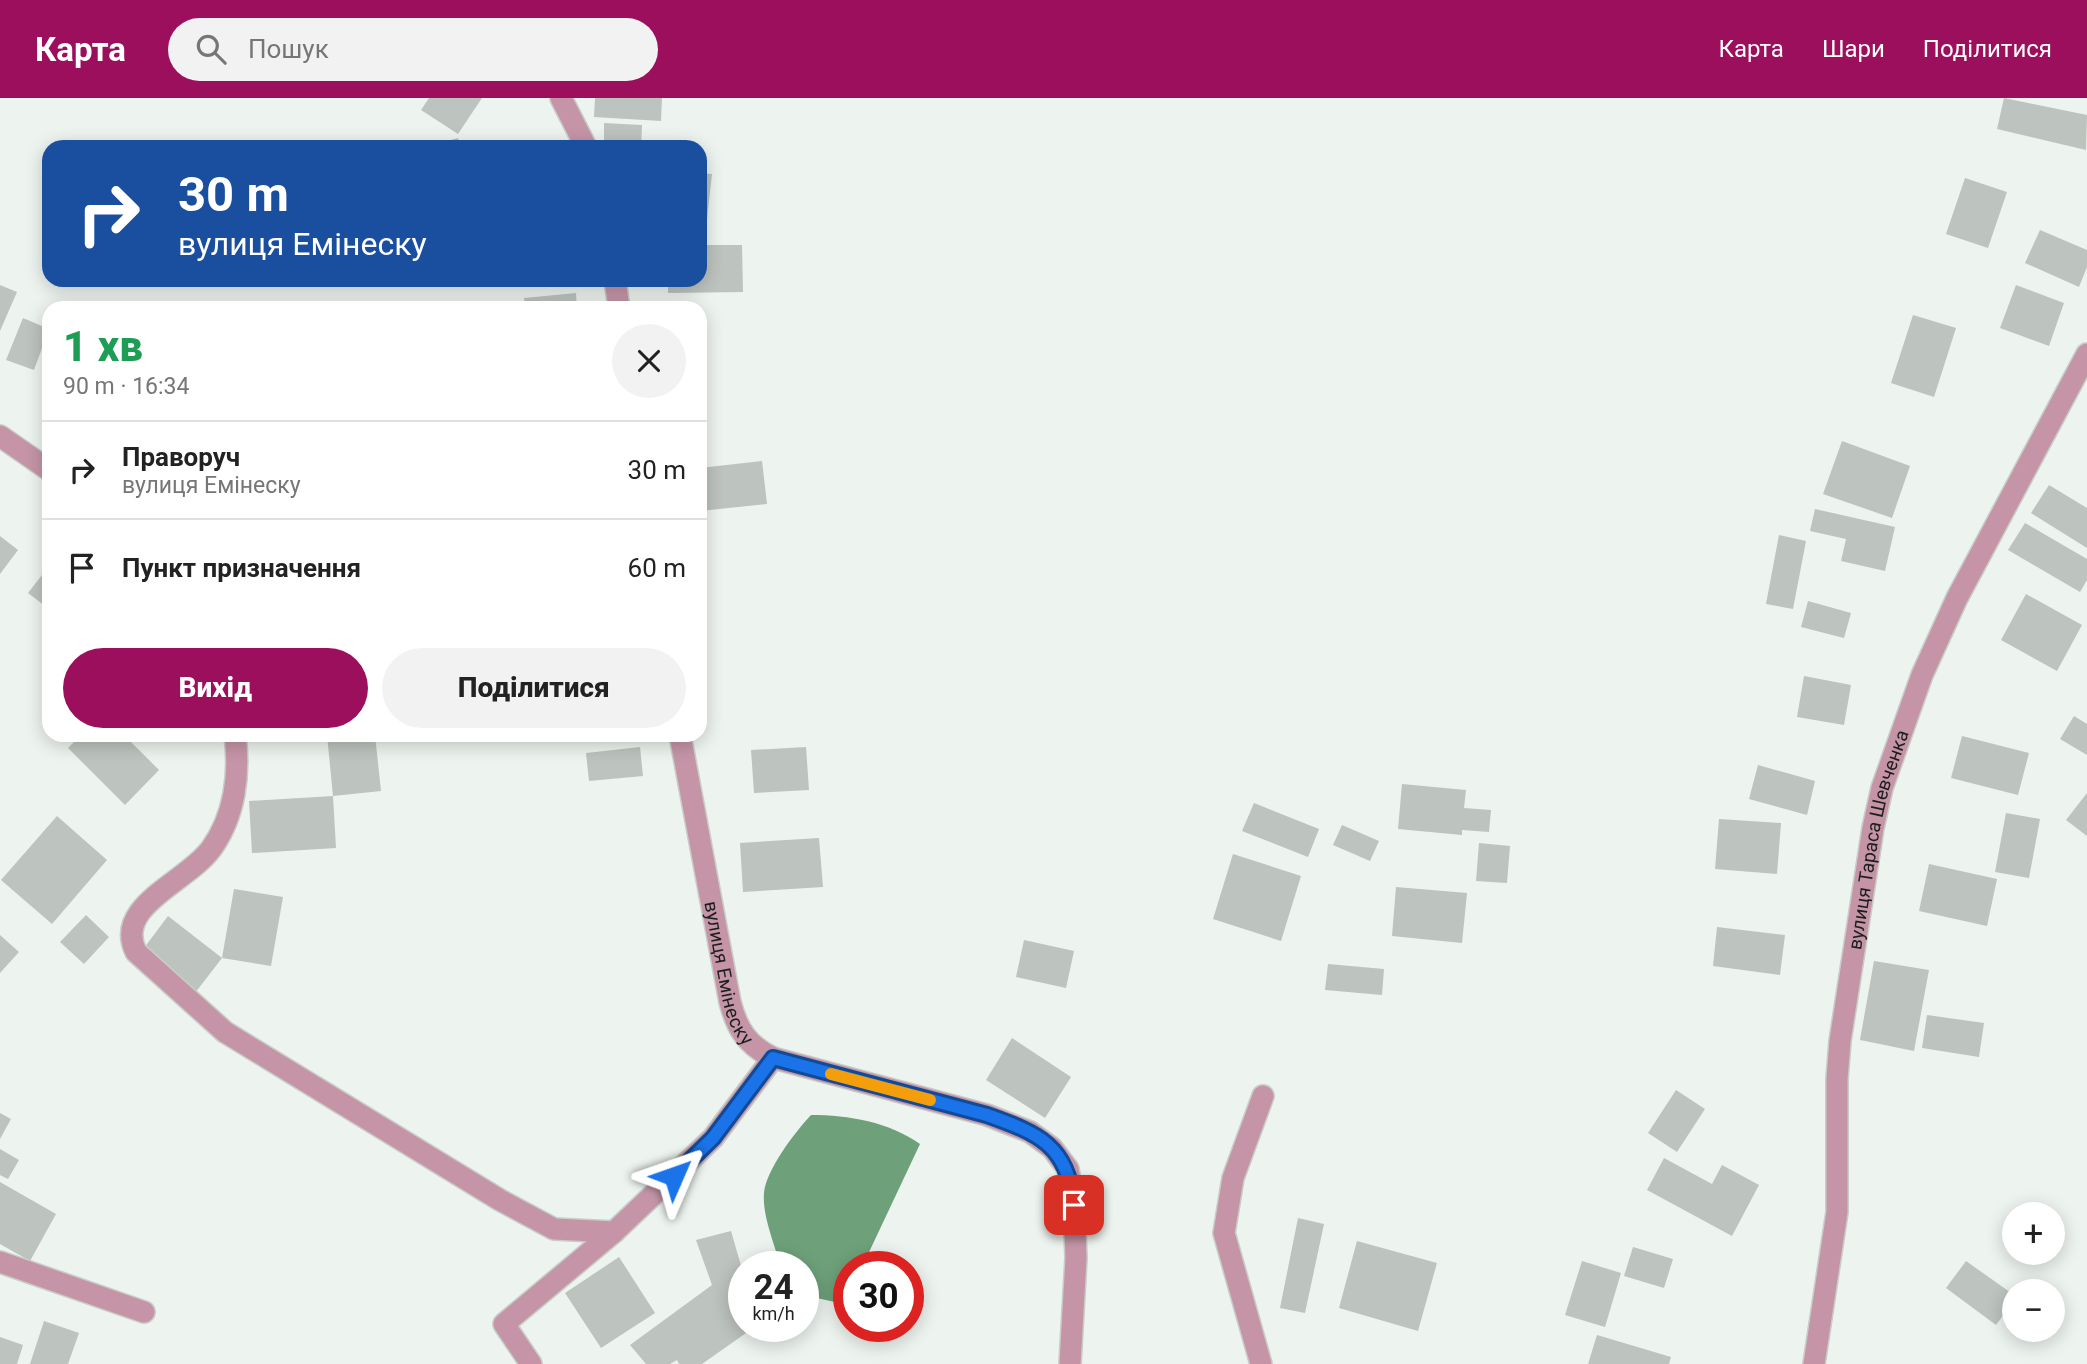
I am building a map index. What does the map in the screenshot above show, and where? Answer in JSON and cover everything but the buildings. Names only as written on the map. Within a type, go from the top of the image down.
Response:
[{"type":"street","points":[[561,98],[582,140]]},
{"type":"street","name":"вулиця Тараса Шевченка","points":[[1814,1364],[1837,1212],[1837,1079],[1840,1041],[1873,828],[1882,788],[1922,675],[1957,598],[2087,354]]},
{"type":"street","points":[[0,436],[42,465]]},
{"type":"street","points":[[235,742],[234,795],[223,830],[197,866],[148,903],[132,921],[130,939],[136,952],[225,1032],[500,1200],[554,1228],[614,1232]]},
{"type":"street","name":"вулиця Емінеску","points":[[681,742],[735,1021],[750,1044],[773,1058],[987,1115],[1030,1132],[1052,1149],[1068,1169],[1074,1205],[1076,1258],[1069,1364]]},
{"type":"street","points":[[531,1364],[504,1324],[614,1232],[713,1138],[773,1058]]},
{"type":"street","points":[[1261,1364],[1224,1233],[1233,1178],[1263,1096]]},
{"type":"street","points":[[0,1262],[144,1312]]},
{"type":"shaded area","points":[[811,1115],[868,1121],[895,1130],[920,1144],[870,1251],[833,1251],[833,1302],[819,1299],[819,1251],[776,1251],[769,1230],[764,1202],[766,1184],[790,1141]]},
{"type":"slow traffic","points":[[831,1074],[930,1100]]},
{"type":"route","points":[[674,1176],[713,1138],[773,1058],[987,1115],[1018,1126],[1052,1149],[1068,1169],[1074,1205]]}]
